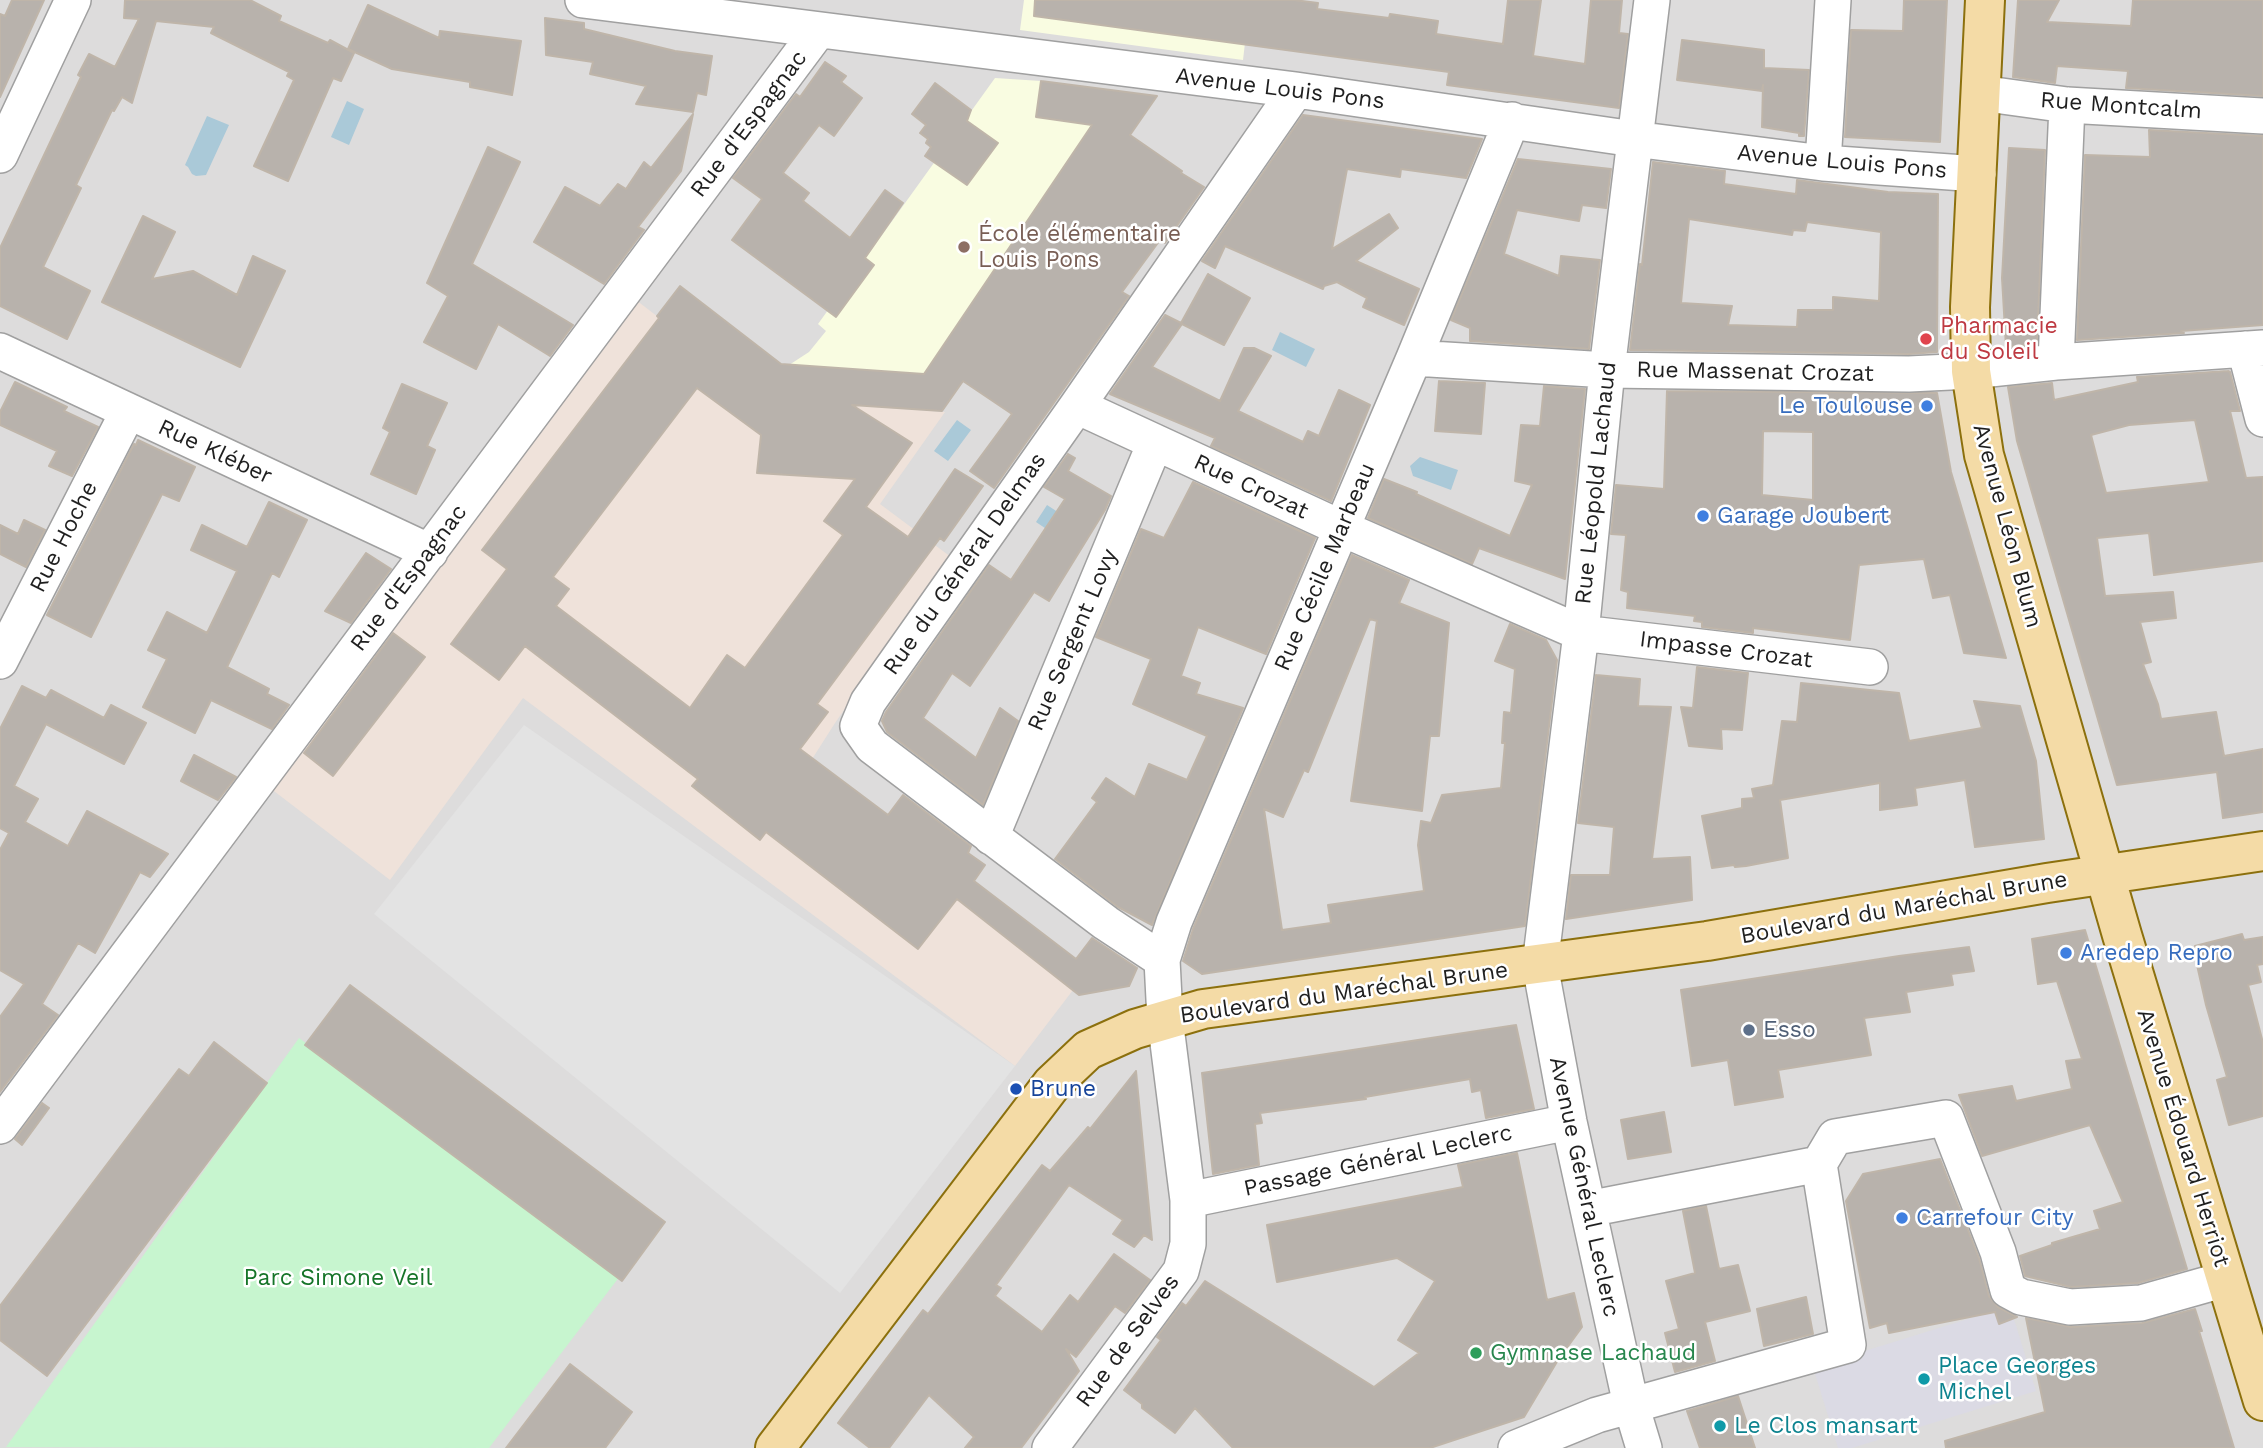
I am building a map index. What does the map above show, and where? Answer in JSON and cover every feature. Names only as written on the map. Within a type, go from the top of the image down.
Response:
[{"type":"main road","name":"Avenue Léon Blum","points":[[1985,0],[1970,307],[1971,371],[1984,455],[2105,874]]},
{"type":"main road","name":"Boulevard du Maréchal Brune","points":[[775,1448],[1052,1084],[1088,1050],[1135,1029],[1203,1009],[1707,942],[2105,874],[2263,851]]},
{"type":"main road","name":"Avenue Édouard Herriot","points":[[2105,874],[2263,1401]]},
{"type":"street","points":[[0,155],[73,0]]},
{"type":"street","name":"Avenue Louis Pons","points":[[583,0],[708,8],[818,31],[1296,90],[1634,139],[1824,163],[1978,174]]},
{"type":"street","name":"Rue Léopold Lachaud","points":[[1540,965],[1581,633],[1607,370],[1652,0]]},
{"type":"street","points":[[1824,163],[1833,0]]},
{"type":"street","name":"Rue d'Espagnac","points":[[0,1126],[818,31]]},
{"type":"street","name":"Rue du Général Delmas","points":[[1162,960],[1105,923],[872,746],[858,726],[868,702],[1296,90]]},
{"type":"street","name":"Rue Montcalm","points":[[1980,93],[2067,105],[2263,116]]},
{"type":"street","points":[[2056,362],[2067,105]]},
{"type":"street","name":"Rue Cécile Marbeau","points":[[1165,1019],[1162,960],[1174,922],[1414,358],[1512,120]]},
{"type":"street","points":[[2254,349],[2263,419]]},
{"type":"street","name":"Rue Massenat Crozat","points":[[1414,358],[1607,370],[1909,374],[2254,349]]},
{"type":"street","name":"Rue Kléber","points":[[0,351],[430,552]]},
{"type":"street","name":"Rue Crozat","points":[[1077,406],[1341,528],[1581,633]]},
{"type":"street","name":"Rue Hoche","points":[[0,662],[128,412]]},
{"type":"street","name":"Rue Sergent Lovy","points":[[991,837],[1155,443]]},
{"type":"street","name":"Impasse Crozat","points":[[1581,633],[1870,667]]},
{"type":"street","name":"Avenue Général Leclerc","points":[[1540,965],[1569,1122],[1631,1405],[1644,1448]]},
{"type":"street","name":"Rue de Selves","points":[[1050,1448],[1181,1271],[1188,1244],[1188,1200],[1165,1019]]},
{"type":"street","points":[[1516,1448],[1597,1415],[1847,1345],[1819,1164],[1835,1137],[1946,1118],[1998,1252],[2008,1290],[2021,1297],[2070,1307],[2141,1303],[2226,1279]]},
{"type":"street","name":"Passage Général Leclerc","points":[[1188,1200],[1569,1122]]},
{"type":"street","points":[[1588,1209],[1819,1164]]},
{"type":"shaded area","points":[[0,0],[2263,0],[2263,1448],[0,1448]]},
{"type":"shaded area","points":[[1024,0],[1250,0],[1243,60],[1020,30]]},
{"type":"shaded area","name":"École élémentaire Louis Pons","points":[[995,78],[1157,96],[942,411],[765,400],[789,365],[809,352],[826,331],[818,324]]},
{"type":"shaded area","points":[[636,300],[765,399],[945,412],[880,504],[951,557],[835,723],[800,778],[1073,990],[1015,1066],[523,698],[390,880],[270,788]]},
{"type":"shaded area","points":[[524,725],[1015,1066],[840,1293],[374,914]]},
{"type":"shaded area","name":"Place Georges Michel","points":[[2010,1306],[2036,1391],[1852,1448],[1838,1448],[1813,1367]]},
{"type":"green space","name":"Parc Simone Veil","points":[[299,1038],[620,1276],[489,1448],[6,1447]]},
{"type":"water","points":[[347,101],[364,109],[349,145],[331,137]]},
{"type":"water","points":[[207,116],[229,125],[206,175],[196,176],[185,165]]},
{"type":"water","points":[[1280,332],[1315,349],[1306,367],[1272,350]]},
{"type":"water","points":[[957,420],[971,430],[948,461],[934,451]]},
{"type":"water","points":[[1420,457],[1458,470],[1451,490],[1413,476],[1410,466]]},
{"type":"water","points":[[1047,505],[1084,529],[1073,547],[1036,522]]},
{"type":"building","points":[[12,0],[44,0],[0,97],[0,14],[5,16]]},
{"type":"building","points":[[125,0],[250,0],[281,16],[279,21],[328,43],[330,40],[354,53],[341,81],[333,78],[288,181],[254,166],[294,80],[287,76],[289,72],[211,33],[214,27],[156,21],[132,103],[122,97],[114,111],[112,110],[76,185],[81,188],[43,267],[90,291],[67,339],[0,306],[0,248],[81,77],[78,75],[89,54],[115,67],[139,19],[124,18]]},
{"type":"building","points":[[1035,0],[1294,0],[1318,3],[1317,9],[1389,18],[1390,14],[1438,21],[1436,34],[1503,44],[1508,0],[1541,0],[1533,56],[1585,64],[1591,0],[1622,0],[1619,33],[1628,34],[1619,108],[1447,85],[1449,72],[1034,16]]},
{"type":"building","points":[[1904,0],[1947,0],[1940,142],[1845,137],[1851,30],[1903,31]]},
{"type":"building","points":[[2018,0],[2059,0],[2047,22],[2131,26],[2133,0],[2263,0],[2263,96],[2126,88],[2128,71],[2057,66],[2055,83],[2013,77]]},
{"type":"building","points":[[368,5],[439,38],[440,31],[521,41],[512,95],[470,87],[470,82],[392,69],[348,49]]},
{"type":"building","points":[[545,18],[584,23],[584,29],[675,51],[712,56],[706,95],[697,93],[693,112],[636,104],[646,86],[590,74],[593,62],[546,55]]},
{"type":"building","points":[[1682,40],[1764,50],[1764,68],[1809,70],[1804,136],[1762,127],[1763,85],[1762,91],[1677,80]]},
{"type":"building","points":[[825,62],[846,76],[841,82],[862,98],[834,136],[819,125],[783,173],[809,193],[803,201],[850,238],[885,190],[903,203],[865,258],[874,265],[836,317],[732,240],[762,199],[733,178],[796,94],[800,97]]},
{"type":"building","points":[[1041,81],[1157,96],[1130,135],[1204,187],[1165,243],[1160,240],[1122,292],[1129,296],[994,488],[970,471],[1012,414],[963,381],[942,411],[852,405],[912,443],[866,507],[908,537],[955,469],[983,486],[944,541],[940,538],[817,704],[828,712],[800,749],[888,815],[903,795],[971,846],[968,853],[985,865],[974,881],[1076,959],[1092,938],[1137,968],[1129,986],[1079,995],[957,899],[918,949],[766,832],[760,840],[692,786],[698,779],[525,646],[499,680],[451,644],[507,569],[482,550],[659,318],[657,316],[680,286],[781,364],[924,374],[1092,125],[1036,117]],"holes":[[[697,388],[761,435],[757,473],[855,479],[824,521],[843,535],[745,668],[727,655],[690,708],[556,606],[569,589],[553,577]]]},
{"type":"building","points":[[935,83],[971,110],[967,121],[998,143],[967,185],[925,156],[931,147],[926,143],[928,139],[920,133],[926,125],[912,114]]},
{"type":"building","points":[[693,114],[681,171],[638,227],[644,230],[604,284],[534,242],[565,187],[600,206],[618,184],[626,189],[644,162],[651,168]]},
{"type":"building","points":[[1303,115],[1482,139],[1466,178],[1401,169],[1400,177],[1347,169],[1332,249],[1389,214],[1398,228],[1356,261],[1419,289],[1404,325],[1363,307],[1367,298],[1337,282],[1324,286],[1323,289],[1225,246],[1215,268],[1202,261]]},
{"type":"building","points":[[2149,130],[2263,136],[2263,325],[2077,340],[2085,155],[2150,157]]},
{"type":"building","points":[[488,147],[520,162],[472,264],[573,325],[550,356],[498,324],[476,369],[424,342],[448,296],[427,283]]},
{"type":"building","points":[[2009,148],[2045,150],[2037,344],[2006,347],[2002,278]]},
{"type":"building","points":[[1518,159],[1611,169],[1606,208],[1582,205],[1579,221],[1517,210],[1504,254],[1559,276],[1561,256],[1600,260],[1589,349],[1470,341],[1470,328],[1451,320]]},
{"type":"building","points":[[1653,162],[1725,171],[1724,184],[1796,194],[1797,180],[1888,192],[1938,194],[1937,352],[1909,354],[1630,350],[1640,264],[1642,265]],"holes":[[[1689,219],[1792,235],[1793,230],[1805,231],[1807,222],[1881,232],[1879,301],[1833,297],[1833,310],[1798,310],[1797,327],[1728,325],[1732,306],[1681,303]]]},
{"type":"building","points":[[143,216],[175,232],[152,279],[193,271],[237,295],[253,256],[285,271],[240,367],[102,302]]},
{"type":"building","points":[[1208,274],[1250,298],[1224,345],[1182,324],[1152,367],[1220,401],[1244,348],[1254,348],[1271,356],[1238,411],[1303,442],[1308,431],[1319,436],[1339,390],[1370,405],[1331,501],[1211,446],[1215,438],[1110,394],[1165,315],[1181,323]]},
{"type":"building","points":[[2230,372],[2240,411],[2230,411],[2246,478],[2263,477],[2263,561],[2154,575],[2149,533],[2097,538],[2105,596],[2173,592],[2176,618],[2140,622],[2151,662],[2143,664],[2161,719],[2216,712],[2224,756],[2263,749],[2263,812],[2223,818],[2217,772],[2117,785],[2017,441],[2008,387],[2052,383],[2054,400],[2138,382],[2137,377]],"holes":[[[2195,420],[2209,482],[2106,493],[2091,435],[2129,425]]]},
{"type":"building","points":[[1439,381],[1485,383],[1481,434],[1435,431]]},
{"type":"building","points":[[15,382],[67,407],[64,411],[98,427],[72,476],[49,466],[57,451],[0,425],[0,412]]},
{"type":"building","points":[[402,384],[447,403],[427,446],[435,450],[416,494],[371,474],[390,432],[383,428]]},
{"type":"building","points":[[1544,386],[1585,389],[1565,579],[1479,548],[1472,564],[1368,518],[1384,479],[1510,536],[1532,485],[1515,481],[1521,425],[1540,426]]},
{"type":"building","points":[[1667,391],[1937,393],[1951,472],[2006,658],[1964,653],[1950,595],[1933,598],[1924,559],[1859,565],[1850,640],[1753,628],[1753,633],[1702,627],[1702,622],[1694,621],[1695,616],[1627,608],[1628,592],[1621,590],[1626,535],[1611,534],[1616,485],[1664,489]],"holes":[[[1763,431],[1813,432],[1813,500],[1762,495]]]},
{"type":"building","points":[[138,440],[195,467],[179,501],[162,494],[91,637],[47,615]]},
{"type":"building","points":[[1068,454],[1075,458],[1068,471],[1111,496],[1105,510],[1049,601],[1034,592],[970,686],[952,673],[923,718],[976,758],[1000,708],[1018,721],[983,805],[887,732],[882,721],[989,565],[1011,580],[1065,499],[1044,487]]},
{"type":"building","points":[[1193,482],[1315,538],[1266,654],[1198,627],[1181,676],[1200,683],[1196,694],[1243,708],[1152,925],[1118,907],[1055,859],[1097,802],[1092,798],[1106,778],[1135,797],[1149,764],[1187,780],[1207,736],[1133,704],[1151,659],[1096,637],[1141,529],[1164,538]]},
{"type":"building","points":[[269,502],[307,520],[279,577],[272,573],[227,667],[269,689],[267,694],[289,705],[272,729],[211,700],[195,733],[143,707],[167,659],[148,650],[167,612],[207,633],[237,571],[191,550],[202,525],[247,547]]},
{"type":"building","points":[[24,520],[45,530],[26,567],[0,554],[0,525],[18,534]]},
{"type":"building","points":[[366,553],[391,569],[351,623],[325,611]]},
{"type":"building","points":[[1352,555],[1409,580],[1399,603],[1449,623],[1439,736],[1430,736],[1422,811],[1351,801],[1377,621],[1370,619],[1308,772],[1304,770],[1283,817],[1264,809],[1282,930],[1331,923],[1328,905],[1424,891],[1418,845],[1421,821],[1431,823],[1442,795],[1501,788],[1505,743],[1502,743],[1504,712],[1511,713],[1515,669],[1495,661],[1510,624],[1546,640],[1557,660],[1525,926],[1202,974],[1183,961],[1193,929]]},
{"type":"building","points":[[393,633],[425,657],[333,776],[304,753]]},
{"type":"building","points":[[1697,667],[1748,673],[1742,730],[1721,729],[1722,749],[1689,746],[1681,707],[1693,708]]},
{"type":"building","points":[[1596,675],[1640,679],[1638,706],[1671,707],[1652,859],[1690,857],[1692,900],[1566,919],[1571,875],[1610,875],[1614,827],[1578,823]]},
{"type":"building","points":[[1801,683],[1899,693],[1909,741],[1982,728],[1974,701],[2020,706],[2036,761],[2044,839],[1975,847],[1965,780],[1915,788],[1917,805],[1880,810],[1880,783],[1780,800],[1788,858],[1746,866],[1712,868],[1702,816],[1742,808],[1742,799],[1754,798],[1752,789],[1773,785],[1782,721],[1797,722]]},
{"type":"building","points":[[22,686],[46,698],[51,690],[104,718],[111,705],[146,723],[124,764],[46,724],[14,786],[38,799],[25,822],[68,846],[87,811],[168,854],[150,877],[140,872],[95,953],[78,943],[42,1004],[58,1015],[0,1092],[0,1017],[24,984],[0,970],[0,850],[9,833],[0,828],[0,729]]},
{"type":"building","points":[[194,755],[236,777],[218,800],[181,781]]},
{"type":"building","points":[[2085,930],[2187,1269],[2138,1283],[2071,1287],[2025,1276],[2020,1256],[2100,1229],[2094,1211],[2123,1202],[2090,1125],[1982,1156],[1959,1095],[2012,1086],[2016,1101],[2072,1089],[2066,1061],[2082,1059],[2057,981],[2038,984],[2032,939]]},
{"type":"building","points":[[2242,934],[2244,940],[2263,937],[2263,964],[2257,965],[2261,982],[2248,985],[2263,1043],[2263,1116],[2229,1125],[2217,1080],[2227,1077],[2206,1005],[2195,946]]},
{"type":"building","points":[[1969,947],[1974,971],[1951,974],[1953,985],[1906,992],[1910,1012],[1864,1018],[1871,1055],[1778,1070],[1783,1097],[1735,1105],[1728,1060],[1692,1066],[1681,990]]},
{"type":"building","points":[[350,985],[665,1222],[622,1281],[305,1045]]},
{"type":"building","points":[[1516,1025],[1534,1109],[1486,1118],[1481,1090],[1472,1092],[1470,1079],[1365,1097],[1366,1099],[1260,1113],[1262,1123],[1255,1124],[1259,1165],[1213,1174],[1202,1073]]},
{"type":"building","points":[[214,1042],[267,1083],[47,1376],[0,1340],[0,1306],[179,1069],[189,1076]]},
{"type":"building","points":[[1136,1071],[1152,1240],[1144,1235],[1134,1247],[1113,1234],[1123,1220],[1069,1185],[996,1285],[1001,1288],[995,1296],[1042,1332],[1070,1295],[1078,1302],[1114,1254],[1150,1280],[1125,1313],[1115,1306],[1076,1357],[1066,1349],[1079,1371],[1021,1448],[965,1448],[974,1437],[929,1395],[889,1448],[870,1448],[838,1423],[923,1310],[928,1314],[1042,1165],[1050,1171],[1088,1127],[1090,1129]]},
{"type":"building","points":[[42,1103],[49,1108],[22,1145],[15,1139]]},
{"type":"building","points":[[1664,1112],[1671,1152],[1628,1159],[1621,1120]]},
{"type":"building","points":[[1517,1153],[1547,1300],[1574,1293],[1582,1327],[1558,1360],[1524,1417],[1430,1448],[1233,1448],[1195,1408],[1175,1433],[1142,1408],[1142,1404],[1124,1390],[1161,1340],[1157,1337],[1182,1303],[1186,1306],[1205,1281],[1374,1387],[1419,1353],[1398,1340],[1435,1281],[1397,1258],[1277,1282],[1267,1225],[1463,1187],[1458,1165]]},
{"type":"building","points":[[1940,1159],[1979,1258],[1989,1296],[1998,1307],[2017,1317],[1999,1324],[1995,1312],[1889,1333],[1887,1323],[1870,1328],[1846,1201],[1863,1174]]},
{"type":"building","points":[[1706,1206],[1719,1269],[1738,1265],[1750,1311],[1705,1322],[1715,1361],[1675,1372],[1665,1333],[1679,1329],[1666,1281],[1695,1273],[1683,1211]]},
{"type":"building","points":[[1806,1297],[1813,1334],[1764,1346],[1757,1309]]},
{"type":"building","points":[[2195,1309],[2234,1448],[1946,1448],[1945,1441],[2045,1412],[2026,1318],[2071,1327],[2142,1323]]},
{"type":"building","points":[[570,1364],[632,1412],[605,1448],[506,1448]]},
{"type":"building","name":"Le Clos mansart","points":[[1738,1396],[1755,1448],[1700,1448],[1687,1411]]},
{"type":"place","name":"École élémentaire Louis Pons","points":[[964,247]]},
{"type":"place","name":"Pharmacie du Soleil","points":[[1926,339]]},
{"type":"place","name":"Le Toulouse","points":[[1927,406]]},
{"type":"place","name":"Garage Joubert","points":[[1703,516]]},
{"type":"place","name":"Aredep Repro","points":[[2066,953]]},
{"type":"place","name":"Esso","points":[[1749,1030]]},
{"type":"place","name":"Brune","points":[[1016,1089]]},
{"type":"place","name":"Carrefour City","points":[[1902,1218]]},
{"type":"place","name":"Gymnase Lachaud","points":[[1476,1353]]},
{"type":"place","name":"Place Georges Michel","points":[[1924,1379]]},
{"type":"place","name":"Le Clos mansart","points":[[1720,1426]]}]
